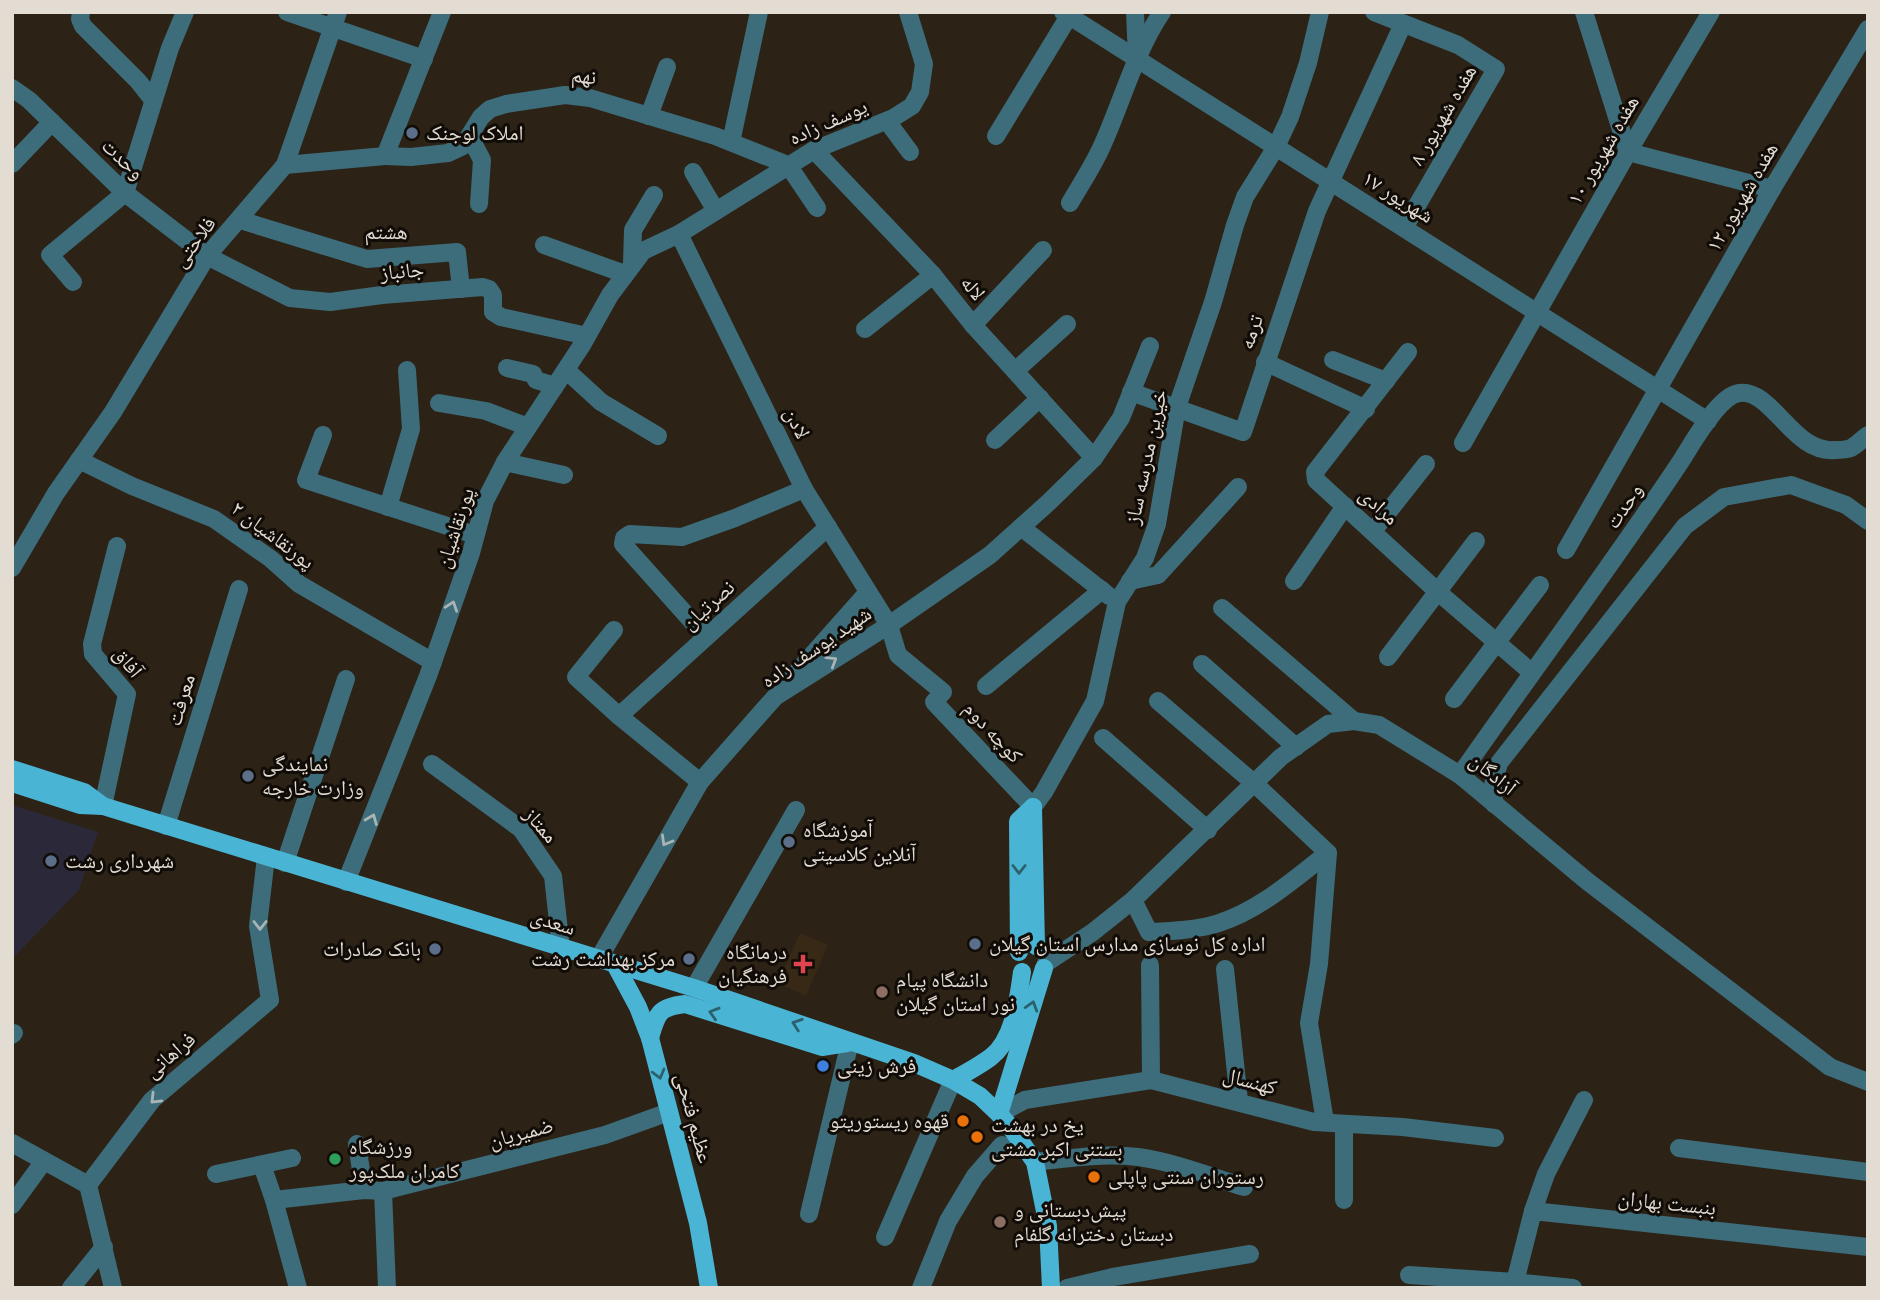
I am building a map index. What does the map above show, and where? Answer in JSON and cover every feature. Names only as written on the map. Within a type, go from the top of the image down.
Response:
[{"type":"main road","name":"سعدی","points":[[12,769],[84,792],[103,806]]},
{"type":"main road","name":"سعدی","points":[[12,783],[80,806],[103,806],[694,988],[914,1063],[953,1080],[980,1096],[999,1114],[1035,1161],[1048,1226],[1051,1288]]},
{"type":"main road","points":[[953,1080],[1012,1042],[1037,955],[1033,807]]},
{"type":"main road","points":[[999,1114],[1018,1004],[1021,972],[1016,961],[1037,955]]},
{"type":"main road","name":"عظیم فتحی","points":[[616,966],[638,1007],[650,1038],[698,1223],[709,1288]]},
{"type":"main road","points":[[650,1038],[655,1018],[662,1010],[669,1006],[685,1004],[822,1047],[850,1042]]},
{"type":"street","points":[[81,12],[83,26],[138,81],[153,100]]},
{"type":"street","points":[[74,282],[50,255],[125,193],[170,48],[185,12]]},
{"type":"street","points":[[287,12],[335,20],[424,59]]},
{"type":"street","points":[[285,165],[385,156],[442,12]]},
{"type":"street","points":[[731,142],[759,12]]},
{"type":"street","name":"یوسف زاده","points":[[679,234],[814,150],[887,121],[912,106],[920,92],[923,64],[908,12]]},
{"type":"street","points":[[1135,12],[1137,61]]},
{"type":"street","points":[[1070,203],[1101,148],[1153,25],[1162,12]]},
{"type":"street","name":"خیرین مدرسه ساز","points":[[1033,807],[1095,701],[1117,602],[1145,558],[1157,524],[1177,407],[1245,197],[1276,147],[1290,117],[1308,63],[1320,12]]},
{"type":"street","name":"هفده شهریور ۸","points":[[1374,12],[1458,45],[1496,69],[1404,228]]},
{"type":"street","points":[[1584,12],[1628,152],[1772,189]]},
{"type":"street","name":"هفده شهریور ۱۰","points":[[1462,443],[1711,12]]},
{"type":"street","points":[[996,136],[1066,14]]},
{"type":"street","name":"۱۷ شهریور","points":[[1066,14],[1708,421]]},
{"type":"street","name":"فلاحتی","points":[[14,562],[56,492],[113,412],[207,256],[285,165],[335,20]]},
{"type":"street","name":"ترمه","points":[[1177,407],[1243,432],[1317,211],[1403,23]]},
{"type":"street","name":"هفده شهریور ۱۲","points":[[1566,550],[1772,189],[1868,29]]},
{"type":"street","points":[[649,116],[667,67]]},
{"type":"street","name":"وحدت","points":[[12,88],[21,102],[52,122],[125,193],[207,256]]},
{"type":"street","name":"نهم","points":[[385,156],[411,157],[448,153],[463,146],[481,117],[490,109],[565,95],[590,98],[649,116],[731,142],[788,165]]},
{"type":"street","points":[[887,121],[910,152]]},
{"type":"street","points":[[12,164],[52,122]]},
{"type":"street","points":[[470,137],[482,160],[480,204]]},
{"type":"street","name":"لاله","points":[[814,150],[933,275],[973,325],[1094,458]]},
{"type":"street","points":[[788,165],[817,208]]},
{"type":"street","points":[[692,172],[716,211]]},
{"type":"street","points":[[544,245],[628,269],[633,230],[654,195]]},
{"type":"street","name":"هشتم","points":[[240,220],[368,258],[457,252],[461,289]]},
{"type":"street","name":"پورنقاشیان","points":[[346,882],[433,662],[485,501],[505,462],[628,269],[643,251],[679,234]]},
{"type":"street","name":"لادن","points":[[679,234],[804,489],[889,625]]},
{"type":"street","points":[[973,325],[1043,250]]},
{"type":"street","name":"جانباز","points":[[207,256],[290,298],[330,302],[461,289],[489,289],[493,295],[493,312],[501,317],[587,336]]},
{"type":"street","points":[[865,329],[933,275]]},
{"type":"street","points":[[1015,371],[1067,324]]},
{"type":"street","name":"شهید یوسف زاده","points":[[598,960],[700,782],[775,697],[889,625],[990,555],[1021,527],[1094,458],[1121,418],[1150,346]]},
{"type":"street","name":"مرادی","points":[[1408,352],[1315,472],[1316,481],[1531,672]]},
{"type":"street","points":[[1333,360],[1386,381]]},
{"type":"street","points":[[1265,362],[1366,409]]},
{"type":"street","points":[[507,368],[533,374],[536,380],[555,386]]},
{"type":"street","points":[[566,369],[601,402],[658,436]]},
{"type":"street","points":[[388,507],[411,429],[407,370]]},
{"type":"street","points":[[1131,392],[1177,407]]},
{"type":"street","name":"وحدت","points":[[1460,775],[1531,672],[1622,550],[1708,421],[1726,399],[1738,393],[1755,395],[1807,443],[1826,451],[1849,449],[1868,435]]},
{"type":"street","points":[[995,440],[1040,398]]},
{"type":"street","points":[[439,403],[486,411],[528,427]]},
{"type":"street","points":[[323,435],[306,480],[475,535]]},
{"type":"street","name":"پورنقاشیان ۲","points":[[79,460],[132,486],[214,519],[271,559],[299,584],[433,662]]},
{"type":"street","points":[[505,462],[564,475]]},
{"type":"street","points":[[1373,531],[1426,464]]},
{"type":"street","name":"آزادگان","points":[[1494,804],[1493,785],[1499,763],[1685,526],[1724,497],[1791,485],[1846,505],[1868,521]]},
{"type":"street","points":[[1130,581],[1158,575],[1238,487]]},
{"type":"street","points":[[706,637],[623,544],[624,538],[630,534],[682,537],[804,489]]},
{"type":"street","points":[[1294,581],[1345,506]]},
{"type":"street","name":"نصرتیان","points":[[619,716],[828,527]]},
{"type":"street","points":[[1021,527],[1117,602]]},
{"type":"street","points":[[1388,657],[1476,541]]},
{"type":"street","name":"آفاق","points":[[103,806],[127,694],[93,654],[92,644],[117,546]]},
{"type":"street","points":[[1454,699],[1540,584]]},
{"type":"street","name":"معرفت","points":[[166,826],[239,589]]},
{"type":"street","points":[[986,686],[1102,590]]},
{"type":"street","points":[[775,697],[869,592]]},
{"type":"street","points":[[1222,608],[1354,721]]},
{"type":"street","name":"کوچه دوم","points":[[889,625],[898,655],[943,692],[933,702],[1033,807]]},
{"type":"street","points":[[614,629],[576,677],[700,782]]},
{"type":"street","points":[[1202,664],[1296,747]]},
{"type":"street","points":[[285,863],[346,679]]},
{"type":"street","points":[[1158,701],[1255,784],[1328,853]]},
{"type":"street","name":"آزادگان","points":[[1037,955],[1093,932],[1133,900],[1281,757],[1328,724],[1354,721],[1379,725],[1460,775],[1587,881],[1830,1067],[1868,1082]]},
{"type":"street","points":[[1103,738],[1208,830]]},
{"type":"street","name":"ممتاز","points":[[432,764],[521,829],[553,876],[561,949]]},
{"type":"street","points":[[694,988],[796,810]]},
{"type":"street","points":[[1133,900],[1149,932],[1219,923],[1262,903],[1328,853]]},
{"type":"street","points":[[1325,1122],[1309,1023],[1321,941],[1328,853]]},
{"type":"street","name":"فراهانی","points":[[88,1185],[152,1100],[270,1000],[258,926],[266,857]]},
{"type":"street","points":[[1150,965],[1152,1080]]},
{"type":"street","points":[[1225,968],[1239,1101]]},
{"type":"street","points":[[809,1214],[850,1042]]},
{"type":"street","points":[[885,1237],[953,1080]]},
{"type":"street","name":"کهنسال","points":[[999,1114],[1024,1100],[1152,1080],[1314,1122],[1403,1127],[1495,1138]]},
{"type":"street","points":[[1514,1285],[1533,1211],[1546,1174],[1584,1100]]},
{"type":"street","name":"ضمیریان","points":[[274,1200],[364,1190],[383,1191],[605,1135],[669,1112]]},
{"type":"street","points":[[1344,1124],[1344,1200]]},
{"type":"street","points":[[12,1143],[88,1185],[113,1288]]},
{"type":"street","points":[[357,1144],[364,1190]]},
{"type":"street","points":[[920,1288],[948,1221],[975,1176],[1002,1145]]},
{"type":"street","points":[[1679,1148],[1868,1172]]},
{"type":"street","points":[[1035,1161],[1101,1155],[1138,1157],[1174,1164],[1244,1187]]},
{"type":"street","points":[[216,1174],[292,1158]]},
{"type":"street","points":[[12,1206],[44,1161]]},
{"type":"street","points":[[262,1165],[298,1288]]},
{"type":"street","points":[[383,1191],[387,1288]]},
{"type":"street","name":"بنبست بهاران","points":[[1533,1211],[1868,1247]]},
{"type":"street","points":[[71,1288],[104,1247]]},
{"type":"street","points":[[1066,1288],[1113,1277],[1250,1254]]},
{"type":"street","points":[[1409,1275],[1573,1288]]},
{"type":"shaded area","name":"شهرداری رشت","points":[[12,805],[98,832],[79,890],[12,959]]},
{"type":"shaded area","name":"درمانگاه فرهنگیان","points":[[800,933],[828,945],[806,996],[778,983]]},
{"type":"place","name":"املاک لوجنک","points":[[412,133]]},
{"type":"place","name":"نمایندگی وزارت خارجه","points":[[248,776]]},
{"type":"place","name":"آموزشگاه آنلاین کلاسیتی","points":[[789,842]]},
{"type":"place","name":"شهرداری رشت","points":[[51,861]]},
{"type":"place","name":"اداره کل نوسازی مدارس استان گیلان","points":[[975,944]]},
{"type":"place","name":"بانک صادرات","points":[[435,949]]},
{"type":"place","name":"مرکز بهداشت رشت","points":[[689,959]]},
{"type":"place","name":"درمانگاه فرهنگیان","points":[[803,964]]},
{"type":"place","name":"دانشگاه پیام نور استان گیلان","points":[[882,992]]},
{"type":"place","name":"فرش زینی","points":[[823,1066]]},
{"type":"place","name":"قهوه ریستوریتو","points":[[963,1121]]},
{"type":"place","name":"یخ در بهشت بستنی اکبر مشتی","points":[[977,1137]]},
{"type":"place","name":"ورزشگاه کامران ملک‌پور","points":[[335,1159]]},
{"type":"place","name":"رستوران سنتی پاپلی","points":[[1094,1177]]},
{"type":"place","name":"پیش‌دبستانی و دبستان دخترانه گلفام","points":[[1000,1222]]}]
